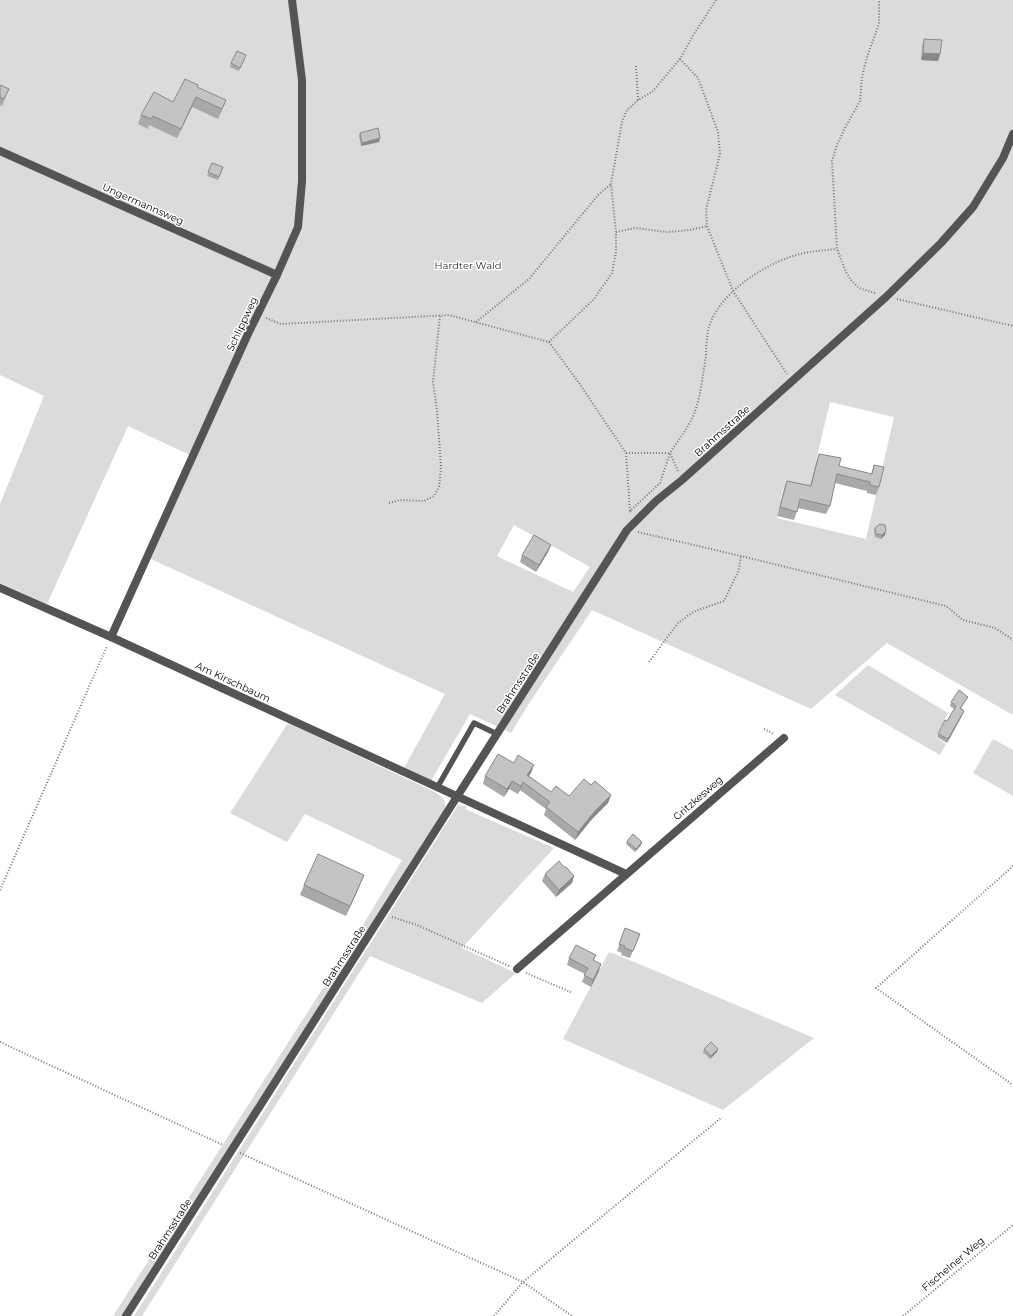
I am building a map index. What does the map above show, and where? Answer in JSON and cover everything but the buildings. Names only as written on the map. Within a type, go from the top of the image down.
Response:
[{"type":"street","name":"Schlippweg","points":[[111,637],[298,227],[302,181],[302,80],[292,0]]},
{"type":"street","name":"Brahmsstraße","points":[[126,1316],[630,527],[656,501],[682,480],[886,297],[941,243],[973,207],[1003,158],[1013,134]]},
{"type":"street","name":"Ungermannsweg","points":[[0,152],[277,274]]},
{"type":"street","name":"Am Kirschbaum","points":[[0,588],[111,637],[457,797]]},
{"type":"street","name":"Gritzkesweg","points":[[517,969],[784,738]]},
{"type":"street","points":[[457,797],[626,874]]},
{"type":"lane","points":[[437,788],[474,723],[497,734]]},
{"type":"path","points":[[549,342],[594,299],[612,273],[616,252],[616,232],[611,184],[622,122],[627,110],[638,100],[652,92],[680,58],[697,28],[716,0]]},
{"type":"path","points":[[879,0],[879,24],[867,57],[862,77],[860,101],[837,144],[832,161],[837,249],[846,272],[859,288],[886,297],[1013,326]]},
{"type":"path","points":[[680,58],[698,78],[718,132],[720,154],[706,210],[707,226],[733,291],[792,381]]},
{"type":"path","points":[[636,66],[638,100]]},
{"type":"path","points":[[476,322],[529,279],[598,195],[611,184]]},
{"type":"path","points":[[616,232],[635,228],[667,232],[690,230],[707,226]]},
{"type":"path","points":[[630,511],[660,483],[670,453],[686,430],[694,414],[700,390],[708,331],[713,317],[733,291],[764,268],[804,253],[837,249]]},
{"type":"path","points":[[257,315],[280,324],[449,316],[549,342],[579,383],[626,453],[630,527],[740,556],[946,606],[963,620],[995,628],[1013,640]]},
{"type":"path","points":[[390,503],[400,500],[424,501],[434,496],[439,487],[441,467],[437,410],[433,382],[440,316]]},
{"type":"path","points":[[626,453],[670,453]]},
{"type":"path","points":[[670,453],[682,480]]},
{"type":"path","points":[[649,662],[678,623],[693,612],[724,601],[734,578],[738,573],[740,556]]},
{"type":"path","points":[[0,890],[111,637]]},
{"type":"path","points":[[1013,866],[876,988],[1013,1085]]},
{"type":"path","points":[[383,914],[417,925],[572,993]]},
{"type":"path","points":[[0,1042],[232,1150],[523,1282],[572,1316]]},
{"type":"path","points":[[494,1316],[523,1282],[722,1117]]},
{"type":"path","name":"Fischelner Weg","points":[[903,1316],[1013,1225]]},
{"type":"green space","name":"Hardter Wald","points":[[0,0],[1013,0],[1013,715],[887,643],[811,709],[592,610],[511,733],[470,714],[431,781],[404,768],[445,694],[151,559],[196,458],[128,426],[47,604],[0,583],[0,504],[44,396],[0,375]],"holes":[[[830,402],[894,417],[866,539],[777,518],[783,489],[808,494]],[[514,525],[590,567],[573,592],[497,556]]]},
{"type":"green space","points":[[868,665],[948,713],[936,737],[946,744],[940,755],[835,695]]},
{"type":"green space","points":[[288,723],[435,792],[444,800],[445,808],[122,1316],[113,1316],[357,935],[402,860],[305,814],[287,842],[230,813]]},
{"type":"green space","points":[[993,739],[1013,750],[1013,796],[973,773]]},
{"type":"green space","points":[[458,805],[467,806],[465,809],[554,848],[462,948],[516,973],[482,1003],[370,956],[142,1316],[134,1316]]},
{"type":"green space","points":[[609,952],[814,1038],[723,1110],[563,1039]]}]
